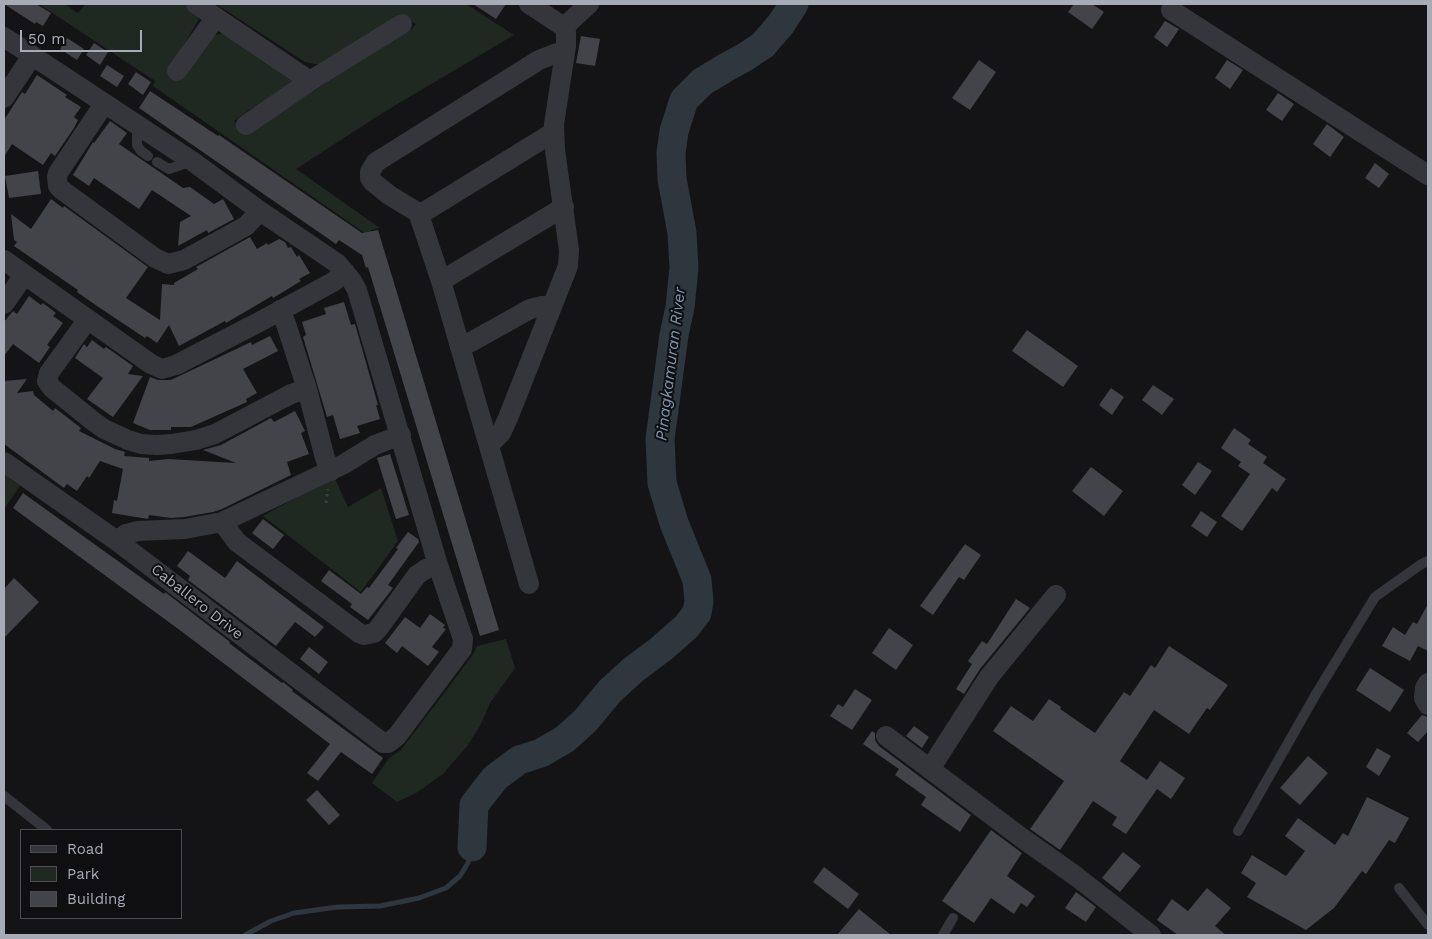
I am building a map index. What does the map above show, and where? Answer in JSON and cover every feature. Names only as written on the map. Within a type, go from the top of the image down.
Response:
[{"type":"street","points":[[196,4],[310,81]]},
{"type":"street","points":[[489,445],[501,433],[508,418],[570,258],[554,132],[565,53],[566,32],[564,27],[529,4]]},
{"type":"street","points":[[564,27],[588,4]]},
{"type":"street","points":[[1171,10],[1428,175]]},
{"type":"street","points":[[177,71],[216,17]]},
{"type":"street","points":[[246,125],[310,81],[402,24]]},
{"type":"street","points":[[4,37],[192,161],[260,211],[334,261],[345,272],[357,290],[438,565],[426,569],[417,575],[378,629],[374,633],[364,635],[237,542],[222,522]]},
{"type":"street","points":[[529,584],[420,215],[373,182],[370,178],[370,172],[376,162],[539,60],[556,53],[565,53]]},
{"type":"street","points":[[4,98],[32,56]]},
{"type":"street","points":[[104,104],[58,173],[57,182],[62,190],[155,258],[168,264],[184,260],[246,226],[260,211]]},
{"type":"street","points":[[420,215],[554,132]]},
{"type":"street","points":[[441,281],[564,207]]},
{"type":"street","points":[[4,260],[151,364],[162,369],[176,365],[333,282],[345,272]]},
{"type":"street","points":[[4,304],[24,275]]},
{"type":"street","points":[[460,346],[471,342],[530,309],[551,306]]},
{"type":"street","points":[[280,310],[307,389],[330,471]]},
{"type":"street","points":[[88,319],[49,373],[48,381],[55,391],[93,421],[104,429],[128,440],[141,444],[157,445],[196,440],[215,434],[291,394],[307,389]]},
{"type":"street","points":[[117,541],[126,534],[138,531],[184,529],[222,522],[330,471],[375,445],[401,435]]},
{"type":"street","name":"Caballero Drive","points":[[4,462],[117,541],[383,743],[388,743],[397,736],[459,654],[463,644],[462,633],[438,565]]},
{"type":"street","points":[[930,769],[989,676],[1056,595]]},
{"type":"street","points":[[1428,683],[1425,688],[1424,698],[1428,705]]},
{"type":"street","points":[[886,736],[1077,877],[1151,935]]},
{"type":"lane","points":[[137,126],[137,145],[148,156]]},
{"type":"lane","points":[[157,162],[169,169],[192,161]]},
{"type":"lane","points":[[1238,831],[1316,694],[1375,597],[1428,561]]},
{"type":"lane","points":[[4,796],[46,829]]},
{"type":"lane","points":[[1399,888],[1427,922]]},
{"type":"lane","points":[[943,935],[952,918]]},
{"type":"green space","points":[[39,4],[65,4],[77,13],[85,4],[184,4],[197,12],[199,19],[171,66],[215,35],[224,33],[293,81],[269,100],[249,110],[234,121],[248,132],[412,29],[416,24],[399,14],[386,25],[322,64],[314,64],[305,62],[216,4],[466,4],[514,35],[384,112],[296,169],[380,228],[371,230],[371,235],[369,236],[153,86],[155,81]]},
{"type":"green space","points":[[4,474],[20,486],[4,509]]},
{"type":"green space","points":[[335,479],[348,507],[381,488],[398,541],[361,592],[263,516]]},
{"type":"green space","points":[[506,639],[515,668],[490,703],[480,726],[468,745],[443,774],[416,793],[397,802],[372,783],[389,758],[400,751],[474,653],[477,646]]},
{"type":"building","points":[[4,4],[36,4],[51,13],[43,26],[36,22],[35,24]]},
{"type":"building","points":[[473,4],[506,4],[496,19]]},
{"type":"building","points":[[1074,4],[1092,4],[1104,12],[1092,29],[1068,12]]},
{"type":"building","points":[[1165,21],[1179,29],[1167,47],[1154,37]]},
{"type":"building","points":[[581,36],[600,39],[595,66],[576,63]]},
{"type":"building","points":[[67,38],[84,49],[77,60],[60,49]]},
{"type":"building","points":[[94,43],[108,52],[100,65],[86,55]]},
{"type":"building","points":[[979,60],[996,72],[970,110],[952,98]]},
{"type":"building","points":[[1227,60],[1243,70],[1230,89],[1215,78]]},
{"type":"building","points":[[107,65],[124,76],[117,87],[100,76]]},
{"type":"building","points":[[136,72],[151,82],[143,95],[128,84]]},
{"type":"building","points":[[37,75],[81,107],[74,117],[78,120],[74,128],[55,156],[51,153],[43,165],[12,144],[4,157],[4,120],[22,92],[25,94]]},
{"type":"building","points":[[150,91],[219,135],[362,233],[378,230],[499,630],[480,636],[368,267],[366,268],[362,255],[339,240],[336,244],[139,108]]},
{"type":"building","points":[[1278,93],[1294,104],[1282,121],[1266,110]]},
{"type":"building","points":[[110,121],[127,133],[119,144],[183,188],[190,187],[214,204],[223,199],[234,219],[208,233],[207,230],[178,246],[180,222],[191,216],[152,190],[139,209],[94,178],[89,186],[73,175],[93,142]]},
{"type":"building","points":[[1327,124],[1344,137],[1330,157],[1313,144]]},
{"type":"building","points":[[1375,163],[1389,174],[1379,188],[1365,178]]},
{"type":"building","points":[[38,171],[41,194],[9,198],[5,176]]},
{"type":"building","points":[[51,199],[63,208],[64,206],[148,267],[126,298],[160,320],[162,284],[174,285],[174,283],[198,269],[196,267],[250,237],[257,249],[279,239],[285,242],[288,248],[291,247],[297,257],[299,255],[310,273],[299,279],[301,281],[273,298],[272,296],[226,323],[225,321],[179,346],[169,325],[157,343],[147,336],[145,338],[97,306],[77,292],[78,290],[14,246],[17,242],[14,240],[11,214],[31,229]]},
{"type":"building","points":[[29,296],[41,305],[43,303],[56,313],[53,316],[63,323],[47,345],[50,347],[39,363],[13,344],[4,356],[4,322],[13,311],[17,314]]},
{"type":"building","points":[[344,302],[351,325],[355,324],[378,405],[376,405],[380,419],[357,426],[360,433],[340,439],[333,415],[327,417],[303,337],[306,335],[302,322],[326,314],[324,308]]},
{"type":"building","points":[[1027,330],[1078,366],[1063,387],[1012,351]]},
{"type":"building","points":[[270,336],[278,351],[243,369],[257,393],[246,399],[247,402],[191,427],[171,427],[171,430],[150,430],[133,423],[150,377],[158,380],[171,380],[251,342],[252,345]]},
{"type":"building","points":[[92,340],[104,349],[106,347],[133,366],[128,374],[143,376],[113,417],[87,399],[103,378],[75,358],[84,344],[87,347]]},
{"type":"building","points":[[27,379],[17,393],[33,391],[34,395],[53,411],[55,408],[81,428],[79,431],[125,452],[124,456],[149,458],[149,461],[168,459],[236,463],[203,450],[221,445],[271,418],[274,422],[295,411],[305,431],[301,433],[309,454],[287,462],[291,475],[213,512],[171,518],[149,515],[148,519],[112,513],[114,500],[117,501],[123,469],[100,461],[89,478],[87,476],[77,491],[67,484],[64,488],[4,444],[4,381]]},
{"type":"building","points":[[1153,385],[1174,399],[1162,415],[1142,400]]},
{"type":"building","points":[[1111,388],[1124,397],[1112,415],[1099,405]]},
{"type":"building","points":[[1234,428],[1251,440],[1248,444],[1267,457],[1263,463],[1286,479],[1277,492],[1272,488],[1242,531],[1221,516],[1250,474],[1238,466],[1241,462],[1221,448]]},
{"type":"building","points":[[390,454],[409,515],[396,519],[377,458]]},
{"type":"building","points":[[1198,462],[1212,471],[1195,495],[1182,485]]},
{"type":"building","points":[[1091,467],[1123,491],[1104,516],[1072,491]]},
{"type":"building","points":[[23,493],[164,594],[165,592],[229,643],[283,682],[292,691],[383,758],[372,774],[341,752],[318,781],[307,773],[330,744],[181,631],[13,508]]},
{"type":"building","points":[[1201,511],[1217,522],[1207,537],[1191,526]]},
{"type":"building","points":[[263,519],[284,535],[273,549],[252,533]]},
{"type":"building","points":[[408,532],[418,539],[419,542],[388,585],[393,588],[368,620],[350,607],[352,604],[321,581],[329,570],[361,594],[367,587],[369,588],[398,549],[396,548]]},
{"type":"building","points":[[965,544],[981,555],[964,580],[959,577],[933,615],[920,606]]},
{"type":"building","points":[[188,551],[225,578],[237,561],[324,627],[315,637],[295,622],[276,646],[188,580],[190,576],[177,566]]},
{"type":"building","points":[[14,578],[39,602],[4,638],[4,589]]},
{"type":"building","points":[[1016,599],[1030,608],[980,669],[964,694],[956,689],[972,664],[968,661],[982,641],[987,644]]},
{"type":"building","points":[[1428,604],[1428,651],[1418,646],[1410,661],[1382,646],[1393,627],[1405,635],[1413,622],[1417,624]]},
{"type":"building","points":[[430,614],[445,625],[443,628],[446,629],[432,647],[439,652],[428,666],[402,646],[397,653],[385,643],[405,617],[420,628]]},
{"type":"building","points":[[889,628],[913,645],[896,670],[872,653]]},
{"type":"building","points":[[1169,646],[1228,685],[1210,710],[1207,708],[1189,734],[1154,710],[1120,761],[1147,780],[1160,761],[1185,778],[1171,799],[1157,789],[1126,834],[1112,825],[1117,817],[1093,801],[1060,850],[1030,829],[1064,781],[993,731],[1011,706],[1033,721],[1049,699],[1061,707],[1060,709],[1095,733],[1124,692],[1130,696],[1151,665],[1155,668]]},
{"type":"building","points":[[309,647],[328,662],[319,674],[300,659]]},
{"type":"building","points":[[1370,668],[1404,690],[1390,712],[1356,690]]},
{"type":"building","points":[[855,689],[872,700],[852,730],[830,716],[838,704],[843,707]]},
{"type":"building","points":[[1422,715],[1428,717],[1428,731],[1418,742],[1407,733]]},
{"type":"building","points":[[914,726],[929,737],[922,748],[906,736]]},
{"type":"building","points":[[872,731],[875,733],[875,740],[879,746],[971,815],[960,832],[921,805],[926,797],[895,775],[899,769],[863,744]]},
{"type":"building","points":[[1377,748],[1391,756],[1379,776],[1366,767]]},
{"type":"building","points":[[1308,756],[1328,773],[1300,805],[1280,788]]},
{"type":"building","points":[[317,790],[340,815],[329,825],[306,800]]},
{"type":"building","points":[[1367,797],[1409,818],[1395,843],[1389,840],[1366,874],[1362,871],[1334,908],[1306,930],[1247,897],[1256,883],[1241,873],[1252,855],[1286,876],[1305,851],[1285,836],[1298,818],[1335,845],[1343,833],[1348,836]]},
{"type":"building","points":[[991,830],[1022,853],[1007,876],[1035,896],[1027,907],[1021,903],[1014,914],[991,898],[974,923],[942,901]]},
{"type":"building","points":[[1123,852],[1141,866],[1120,892],[1102,878]]},
{"type":"building","points":[[824,867],[859,894],[848,909],[813,882]]},
{"type":"building","points":[[1207,888],[1231,908],[1215,926],[1226,935],[1178,935],[1157,920],[1172,899],[1188,911]]},
{"type":"building","points":[[1076,892],[1096,907],[1086,922],[1065,908]]},
{"type":"building","points":[[859,909],[891,935],[837,935]]},
{"type":"waterway","name":"Pinagkamuran River","points":[[472,847],[474,805],[495,778],[519,760],[541,753],[565,739],[585,721],[610,691],[686,627],[697,613],[699,601],[697,580],[674,523],[662,483],[660,439],[684,268],[682,233],[672,179],[671,153],[674,131],[684,100],[702,82],[763,45],[781,24],[794,4]]},
{"type":"waterway","points":[[245,935],[271,921],[294,913],[338,907],[380,906],[419,898],[446,888],[460,876],[468,863],[472,847]]}]
